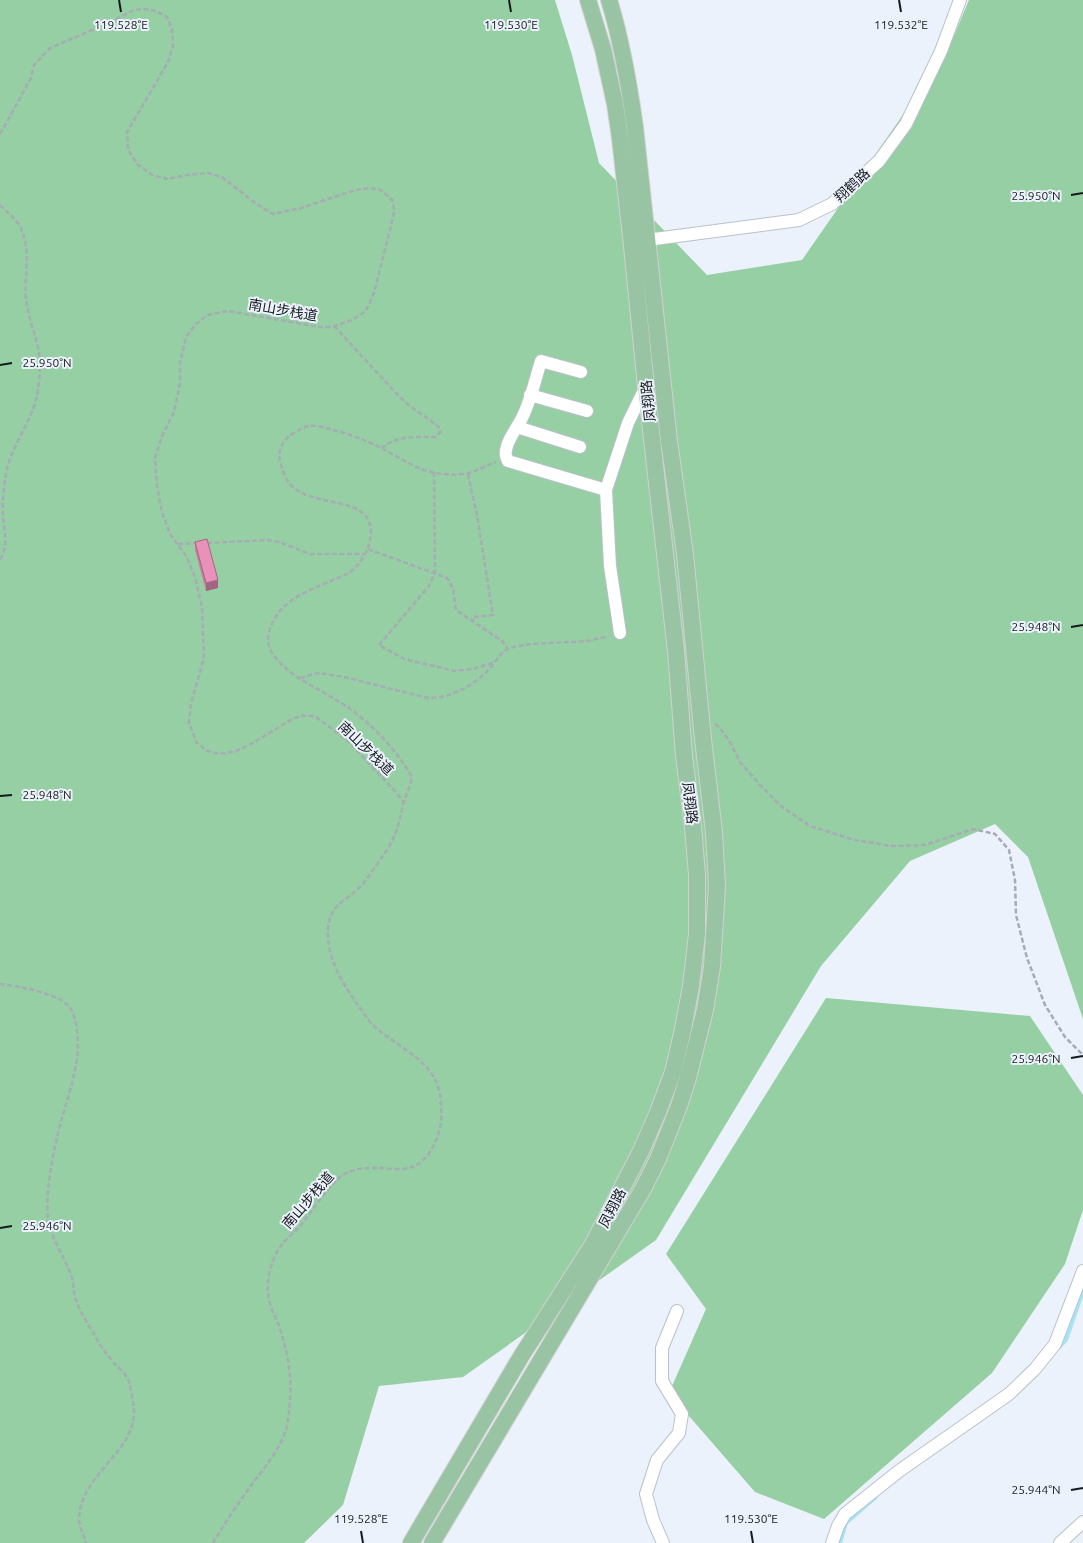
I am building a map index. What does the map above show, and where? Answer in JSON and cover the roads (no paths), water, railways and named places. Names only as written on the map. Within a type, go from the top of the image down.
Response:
[{"type":"main road","name":"凤翔路","points":[[411,1543],[522,1355],[597,1236],[641,1151],[673,1072],[683,1029],[697,934],[697,875],[693,826],[684,756],[676,650],[632,246],[615,104],[603,49],[588,0]]},
{"type":"main road","name":"凤翔路","points":[[432,1543],[633,1206],[658,1159],[688,1078],[712,967],[717,886],[714,832],[685,554],[670,442],[628,76],[609,0]]},
{"type":"street","name":"翔鹤路","points":[[648,240],[800,220],[832,204],[879,161],[906,124],[941,51],[960,0]]},
{"type":"street","points":[[581,372],[541,361],[521,420],[507,444],[505,454],[508,461],[606,490]]},
{"type":"street","points":[[620,633],[610,566],[606,490],[628,423],[646,386]]},
{"type":"street","points":[[530,395],[587,411]]},
{"type":"street","points":[[516,427],[580,447]]},
{"type":"street","points":[[832,1543],[845,1514],[899,1471],[1009,1394],[1035,1369],[1055,1344],[1083,1271]]},
{"type":"street","points":[[663,1543],[653,1520],[646,1494],[657,1460],[679,1432],[682,1414],[662,1381],[662,1348],[677,1312]]},
{"type":"street","points":[[1060,1543],[1083,1522]]},
{"type":"waterway","points":[[1058,1348],[1066,1340],[1083,1291]]},
{"type":"waterway","points":[[840,1543],[846,1523],[876,1497]]}]
